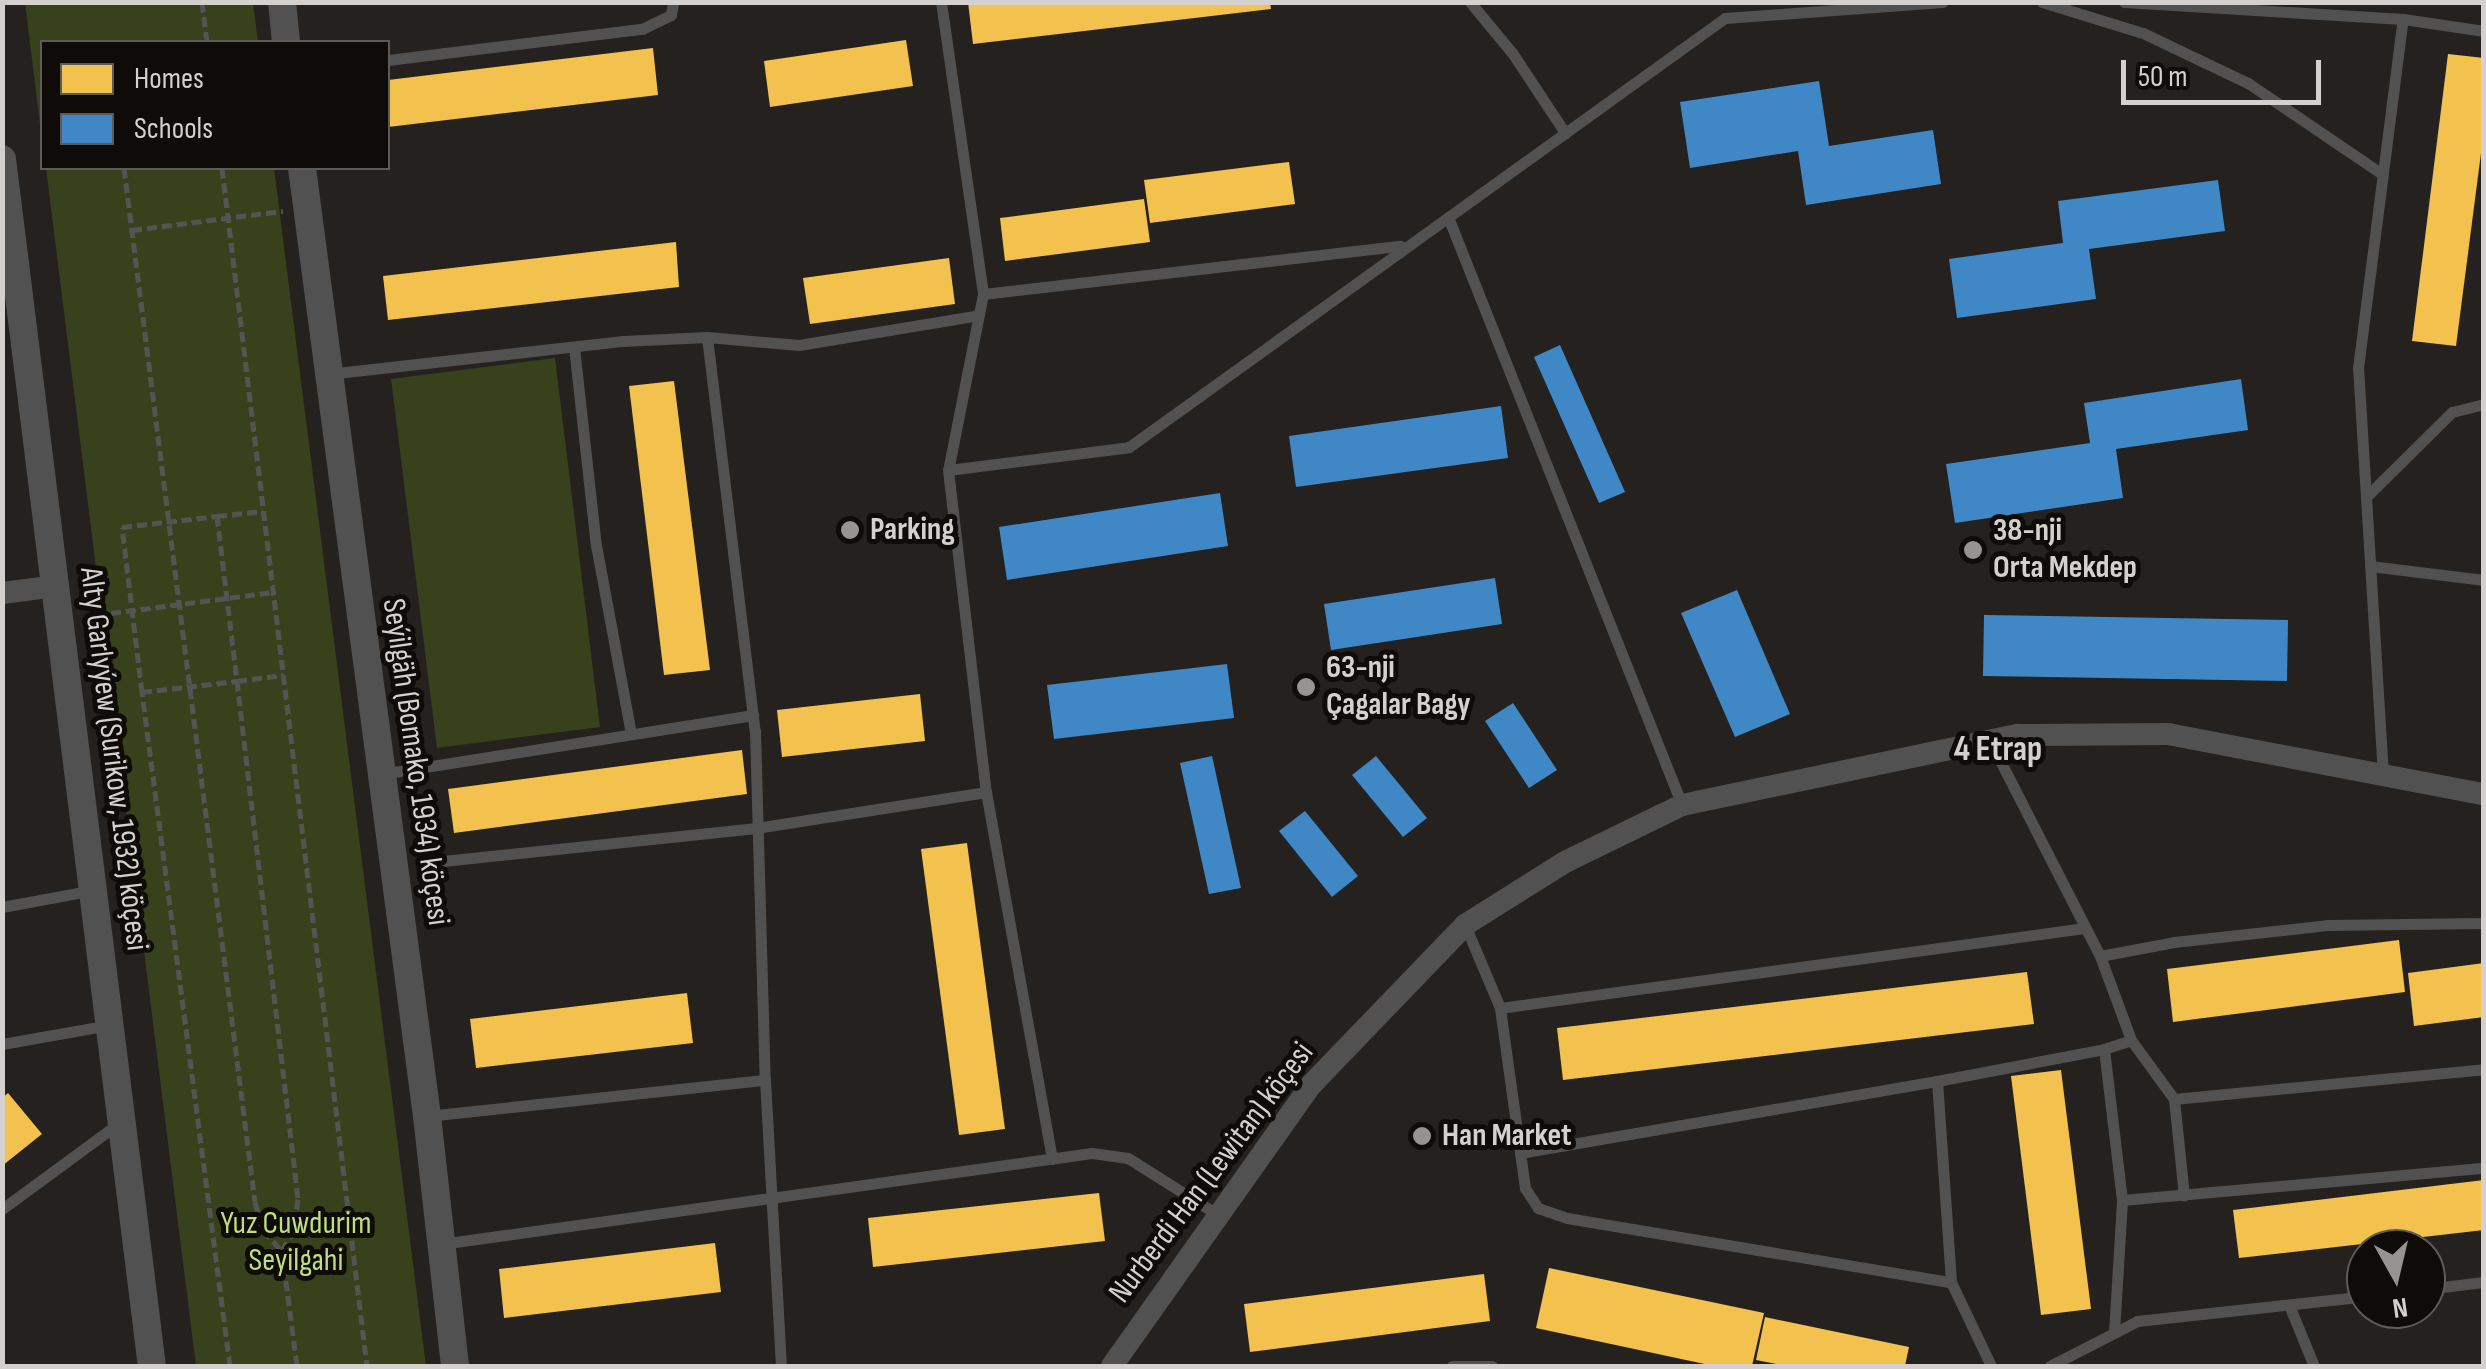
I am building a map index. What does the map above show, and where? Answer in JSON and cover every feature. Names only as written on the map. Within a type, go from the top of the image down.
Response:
[{"type":"street","points":[[282,2],[286,40]]},
{"type":"street","name":"Alty Garlyýew (Surikow, 1932) köçesi","points":[[2,160],[152,1366]]},
{"type":"street","name":"Seýilgäh (Bomako, 1934) köçesi","points":[[302,170],[426,1116],[454,1366]]},
{"type":"street","points":[[2,594],[56,586]]},
{"type":"street","name":"Nurberdi Han (Lewitan) köçesi","points":[[1112,1366],[1311,1085],[1465,925],[1565,862],[1682,805],[1988,740],[2168,734],[2484,794]]},
{"type":"lane","points":[[390,60],[642,29],[671,15],[673,2]]},
{"type":"lane","points":[[940,2],[983,294],[975,316],[948,470],[986,792],[1052,1159]]},
{"type":"lane","points":[[1470,2],[1514,54],[1565,133]]},
{"type":"lane","points":[[948,470],[1129,446],[1724,18],[1942,2]]},
{"type":"lane","points":[[2042,2],[2142,33],[2248,84],[2382,174]]},
{"type":"lane","points":[[2124,2],[2402,18],[2484,31]]},
{"type":"lane","points":[[2383,775],[2358,368],[2402,18]]},
{"type":"lane","points":[[1448,217],[1682,805]]},
{"type":"lane","points":[[983,294],[1404,245]]},
{"type":"lane","points":[[328,374],[707,336],[798,345],[975,316]]},
{"type":"lane","points":[[707,336],[753,714],[765,1080],[781,1366]]},
{"type":"lane","points":[[574,347],[596,545],[630,734]]},
{"type":"lane","points":[[2366,497],[2452,412],[2484,404]]},
{"type":"lane","points":[[2370,566],[2484,580]]},
{"type":"lane","points":[[381,774],[753,714]]},
{"type":"lane","points":[[1988,740],[2100,956],[2131,1040],[2174,1099],[2184,1195]]},
{"type":"lane","points":[[444,861],[756,828],[986,792]]},
{"type":"lane","points":[[2,907],[94,890]]},
{"type":"lane","points":[[2100,956],[2174,942],[2327,925],[2484,923]]},
{"type":"lane","points":[[1465,925],[1500,1008],[1524,1188],[1538,1208],[1566,1218],[1952,1282]]},
{"type":"lane","points":[[1500,1008],[2085,928]]},
{"type":"lane","points":[[2,1044],[110,1024]]},
{"type":"lane","points":[[1520,1153],[1938,1080],[2104,1049],[2131,1040]]},
{"type":"lane","points":[[2104,1049],[2122,1200],[2114,1332]]},
{"type":"lane","points":[[2174,1099],[2484,1069]]},
{"type":"lane","points":[[426,1116],[765,1080]]},
{"type":"lane","points":[[1938,1080],[1952,1282],[1992,1366]]},
{"type":"lane","points":[[2,1209],[122,1120]]},
{"type":"lane","points":[[441,1244],[1092,1153],[1128,1158],[1218,1215]]},
{"type":"lane","points":[[2122,1200],[2484,1168]]},
{"type":"lane","points":[[2446,1287],[2484,1282]]},
{"type":"lane","points":[[2050,1366],[2137,1321],[2346,1298]]},
{"type":"lane","points":[[2289,1305],[2314,1366]]},
{"type":"lane","points":[[1452,1366],[1492,1366]]},
{"type":"path","points":[[202,2],[206,40]]},
{"type":"path","points":[[124,170],[254,1202],[263,1230],[282,1251],[297,1366]]},
{"type":"path","points":[[222,170],[368,1366]]},
{"type":"path","points":[[132,230],[285,211]]},
{"type":"path","points":[[230,1366],[122,527],[264,510]]},
{"type":"path","points":[[216,516],[298,1198],[294,1229],[282,1251]]},
{"type":"path","points":[[96,615],[274,592]]},
{"type":"path","points":[[142,692],[284,675]]},
{"type":"green space","points":[[25,3],[253,3],[258,40],[40,40],[40,124]]},
{"type":"green space","name":"Yuz Cuwdurim Seyilgahi","points":[[46,170],[274,170],[426,1366],[196,1366]]},
{"type":"green space","points":[[555,358],[600,727],[437,748],[391,379]]},
{"type":"building: Homes","points":[[968,2],[1270,2],[1271,9],[973,44]]},
{"type":"building: Homes","points":[[906,40],[913,86],[770,107],[764,61]]},
{"type":"building: Homes","points":[[653,48],[658,95],[390,127],[390,80]]},
{"type":"building: Homes","points":[[2448,54],[2484,58],[2484,130],[2456,346],[2412,341]]},
{"type":"building: Homes","points":[[1289,162],[1295,204],[1150,223],[1144,180]]},
{"type":"building: Homes","points":[[1144,199],[1150,242],[1005,261],[1000,218]]},
{"type":"building: Homes","points":[[676,242],[679,287],[388,320],[383,276]]},
{"type":"building: Homes","points":[[949,258],[955,304],[810,324],[803,278]]},
{"type":"building: Homes","points":[[674,381],[710,670],[664,675],[629,386]]},
{"type":"building: Homes","points":[[920,694],[925,741],[782,757],[777,710]]},
{"type":"building: Homes","points":[[742,750],[747,794],[454,833],[448,789]]},
{"type":"building: Homes","points":[[967,843],[1005,1129],[959,1135],[921,849]]},
{"type":"building: Homes","points":[[2399,940],[2405,992],[2173,1022],[2167,969]]},
{"type":"building: Homes","points":[[2484,963],[2484,1017],[2414,1026],[2408,973]]},
{"type":"building: Homes","points":[[2027,972],[2034,1024],[1563,1080],[1557,1028]]},
{"type":"building: Homes","points":[[687,993],[693,1043],[476,1068],[470,1019]]},
{"type":"building: Homes","points":[[2061,1070],[2091,1309],[2041,1315],[2011,1076]]},
{"type":"building: Homes","points":[[8,1093],[42,1134],[2,1166],[2,1098]]},
{"type":"building: Homes","points":[[2484,1180],[2484,1230],[2446,1234],[2446,1229],[2346,1229],[2346,1246],[2239,1258],[2233,1210]]},
{"type":"building: Homes","points":[[1099,1193],[1105,1241],[873,1267],[868,1218]]},
{"type":"building: Homes","points":[[715,1243],[721,1292],[504,1318],[499,1269]]},
{"type":"building: Homes","points":[[1549,1268],[1764,1313],[1752,1366],[1714,1366],[1536,1328]]},
{"type":"building: Homes","points":[[1484,1274],[1490,1321],[1250,1352],[1244,1304]]},
{"type":"building: Homes","points":[[1765,1317],[1909,1347],[1905,1366],[1786,1366],[1756,1360]]},
{"type":"building: Schools","points":[[1819,81],[1829,146],[1933,130],[1941,184],[1806,205],[1798,151],[1690,168],[1680,102]]},
{"type":"building: Schools","points":[[2218,180],[2225,231],[2089,249],[2096,299],[1957,318],[1949,259],[2063,243],[2058,201]]},
{"type":"building: Schools","points":[[1560,345],[1625,492],[1599,503],[1534,357]]},
{"type":"building: Schools","points":[[2241,379],[2248,430],[2116,449],[2123,498],[1955,523],[1946,464],[2090,443],[2084,403]]},
{"type":"building: Schools","points":[[1501,406],[1508,458],[1296,487],[1289,436]]},
{"type":"building: Schools","points":[[1220,493],[1228,546],[1007,580],[999,527]]},
{"type":"building: Schools","points":[[1495,578],[1502,624],[1331,650],[1324,604]]},
{"type":"building: Schools","points":[[1737,590],[1790,714],[1735,737],[1681,613]]},
{"type":"building: Schools","points":[[1984,615],[2288,620],[2287,681],[1983,676]]},
{"type":"building: Schools","points":[[1227,664],[1234,718],[1054,739],[1047,685]]},
{"type":"building: Schools","points":[[1513,703],[1557,770],[1529,788],[1485,721]]},
{"type":"building: Schools","points":[[1212,756],[1241,888],[1209,894],[1180,763]]},
{"type":"building: Schools","points":[[1376,756],[1427,818],[1403,837],[1352,775]]},
{"type":"building: Schools","points":[[1305,811],[1358,876],[1332,897],[1279,831]]},
{"type":"place","name":"Parking","points":[[850,530]]},
{"type":"place","name":"38-nji Orta Mekdep","points":[[1973,550]]},
{"type":"place","name":"63-nji Çagalar Bagy","points":[[1306,687]]},
{"type":"place","name":"Han Market","points":[[1422,1136]]},
{"type":"district","name":"4 Etrap","points":[[1998,750]]}]
